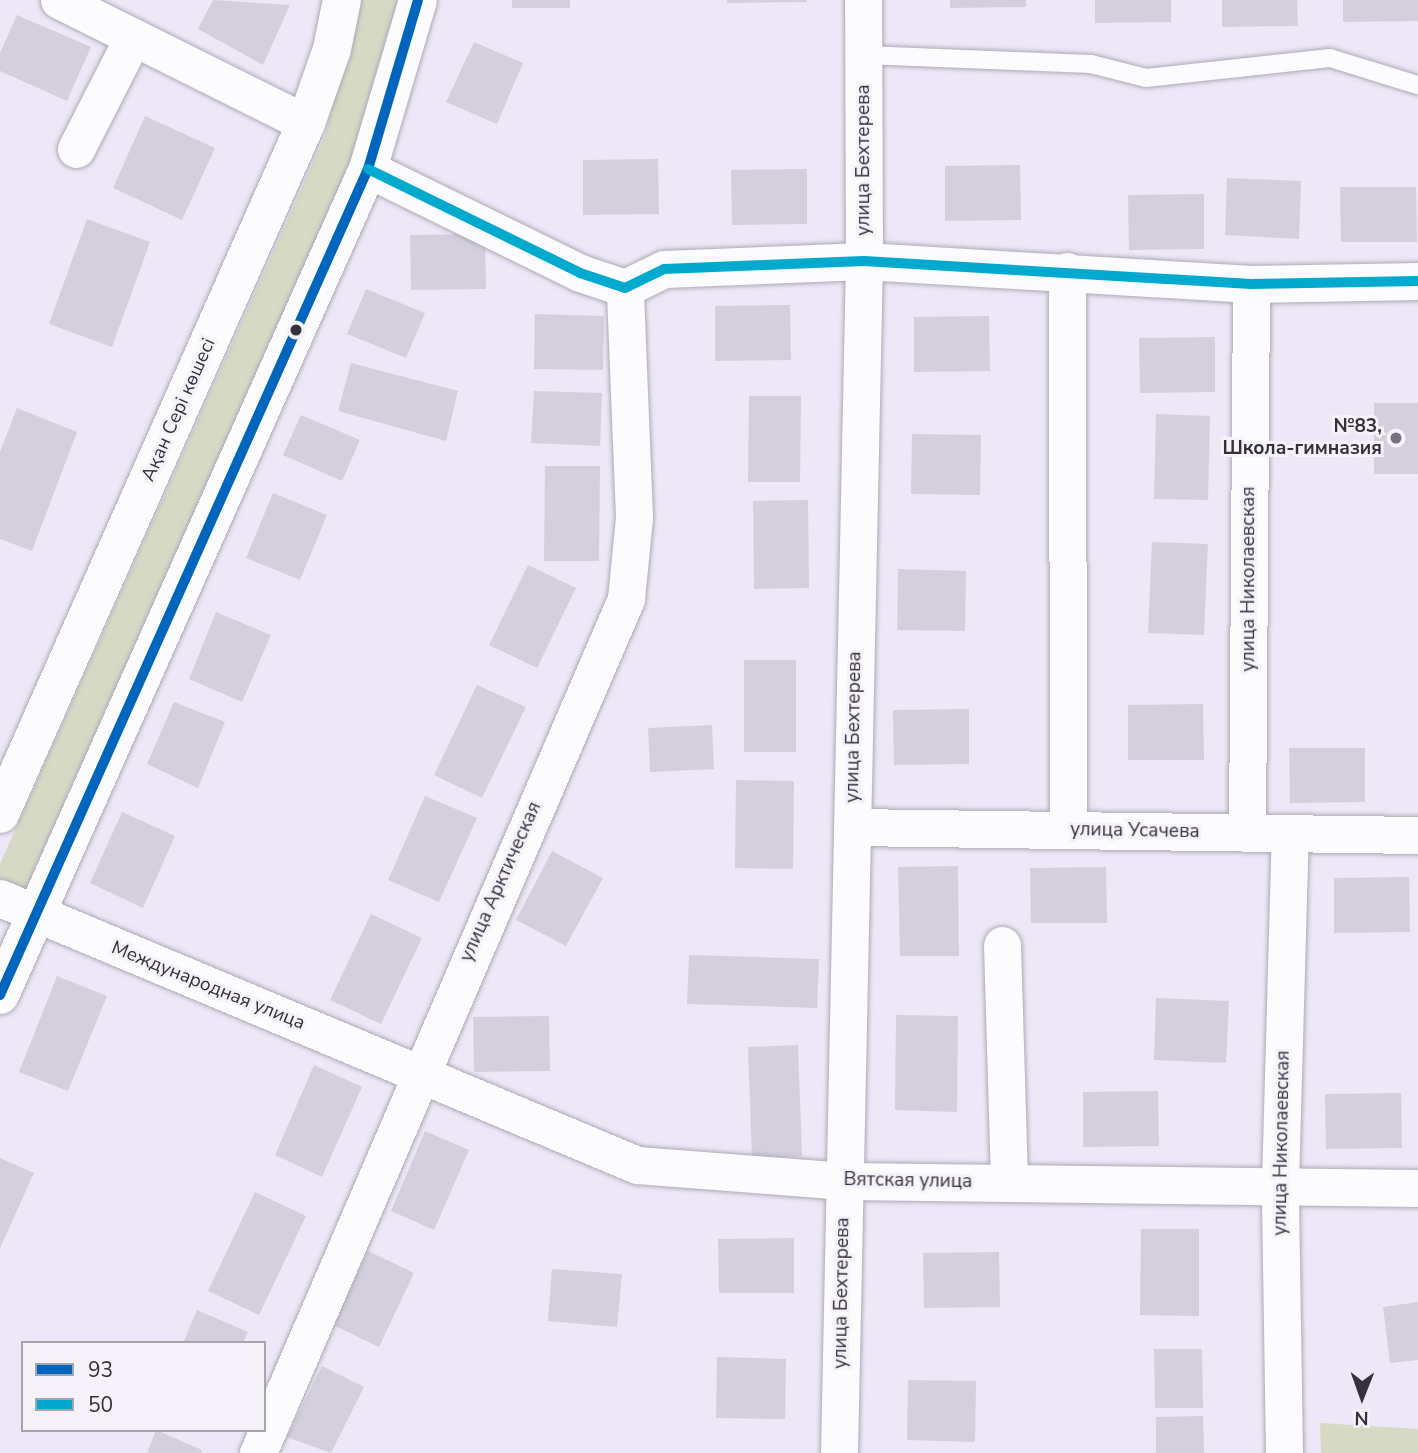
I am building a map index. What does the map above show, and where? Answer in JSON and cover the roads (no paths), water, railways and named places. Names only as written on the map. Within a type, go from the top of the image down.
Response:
[{"type":"street","points":[[59,0],[306,123]]},
{"type":"street","name":"Ақан Сері көшесі","points":[[0,814],[306,123],[332,49],[342,0]]},
{"type":"street","points":[[0,995],[368,169],[418,0]]},
{"type":"street","name":"улица Бехтерева","points":[[839,1453],[864,261],[863,0]]},
{"type":"street","points":[[76,149],[133,37]]},
{"type":"street","points":[[368,169],[580,273],[625,288],[664,269],[864,261],[1251,284],[1418,281]]},
{"type":"street","points":[[1067,271],[1068,830]]},
{"type":"street","name":"улица Николаевская","points":[[1247,832],[1251,284]]},
{"type":"street","name":"улица Арктическая","points":[[258,1453],[417,1072],[626,599],[634,517],[625,288]]},
{"type":"street","name":"улица Усачева","points":[[852,827],[1418,835]]},
{"type":"street","name":"улица Николаевская","points":[[1284,1453],[1280,1184],[1290,833]]},
{"type":"street","name":"Международная улица","points":[[0,898],[35,915],[417,1072]]},
{"type":"street","points":[[1002,945],[1009,1182]]},
{"type":"street","name":"Вятская улица","points":[[417,1072],[637,1166],[845,1181],[1280,1184],[1418,1188]]},
{"type":"lane","points":[[864,55],[1091,64],[1146,78],[1330,58],[1418,85]]},
{"type":"place","name":"№83, Школа-гимназия","points":[[1396,438]]}]
